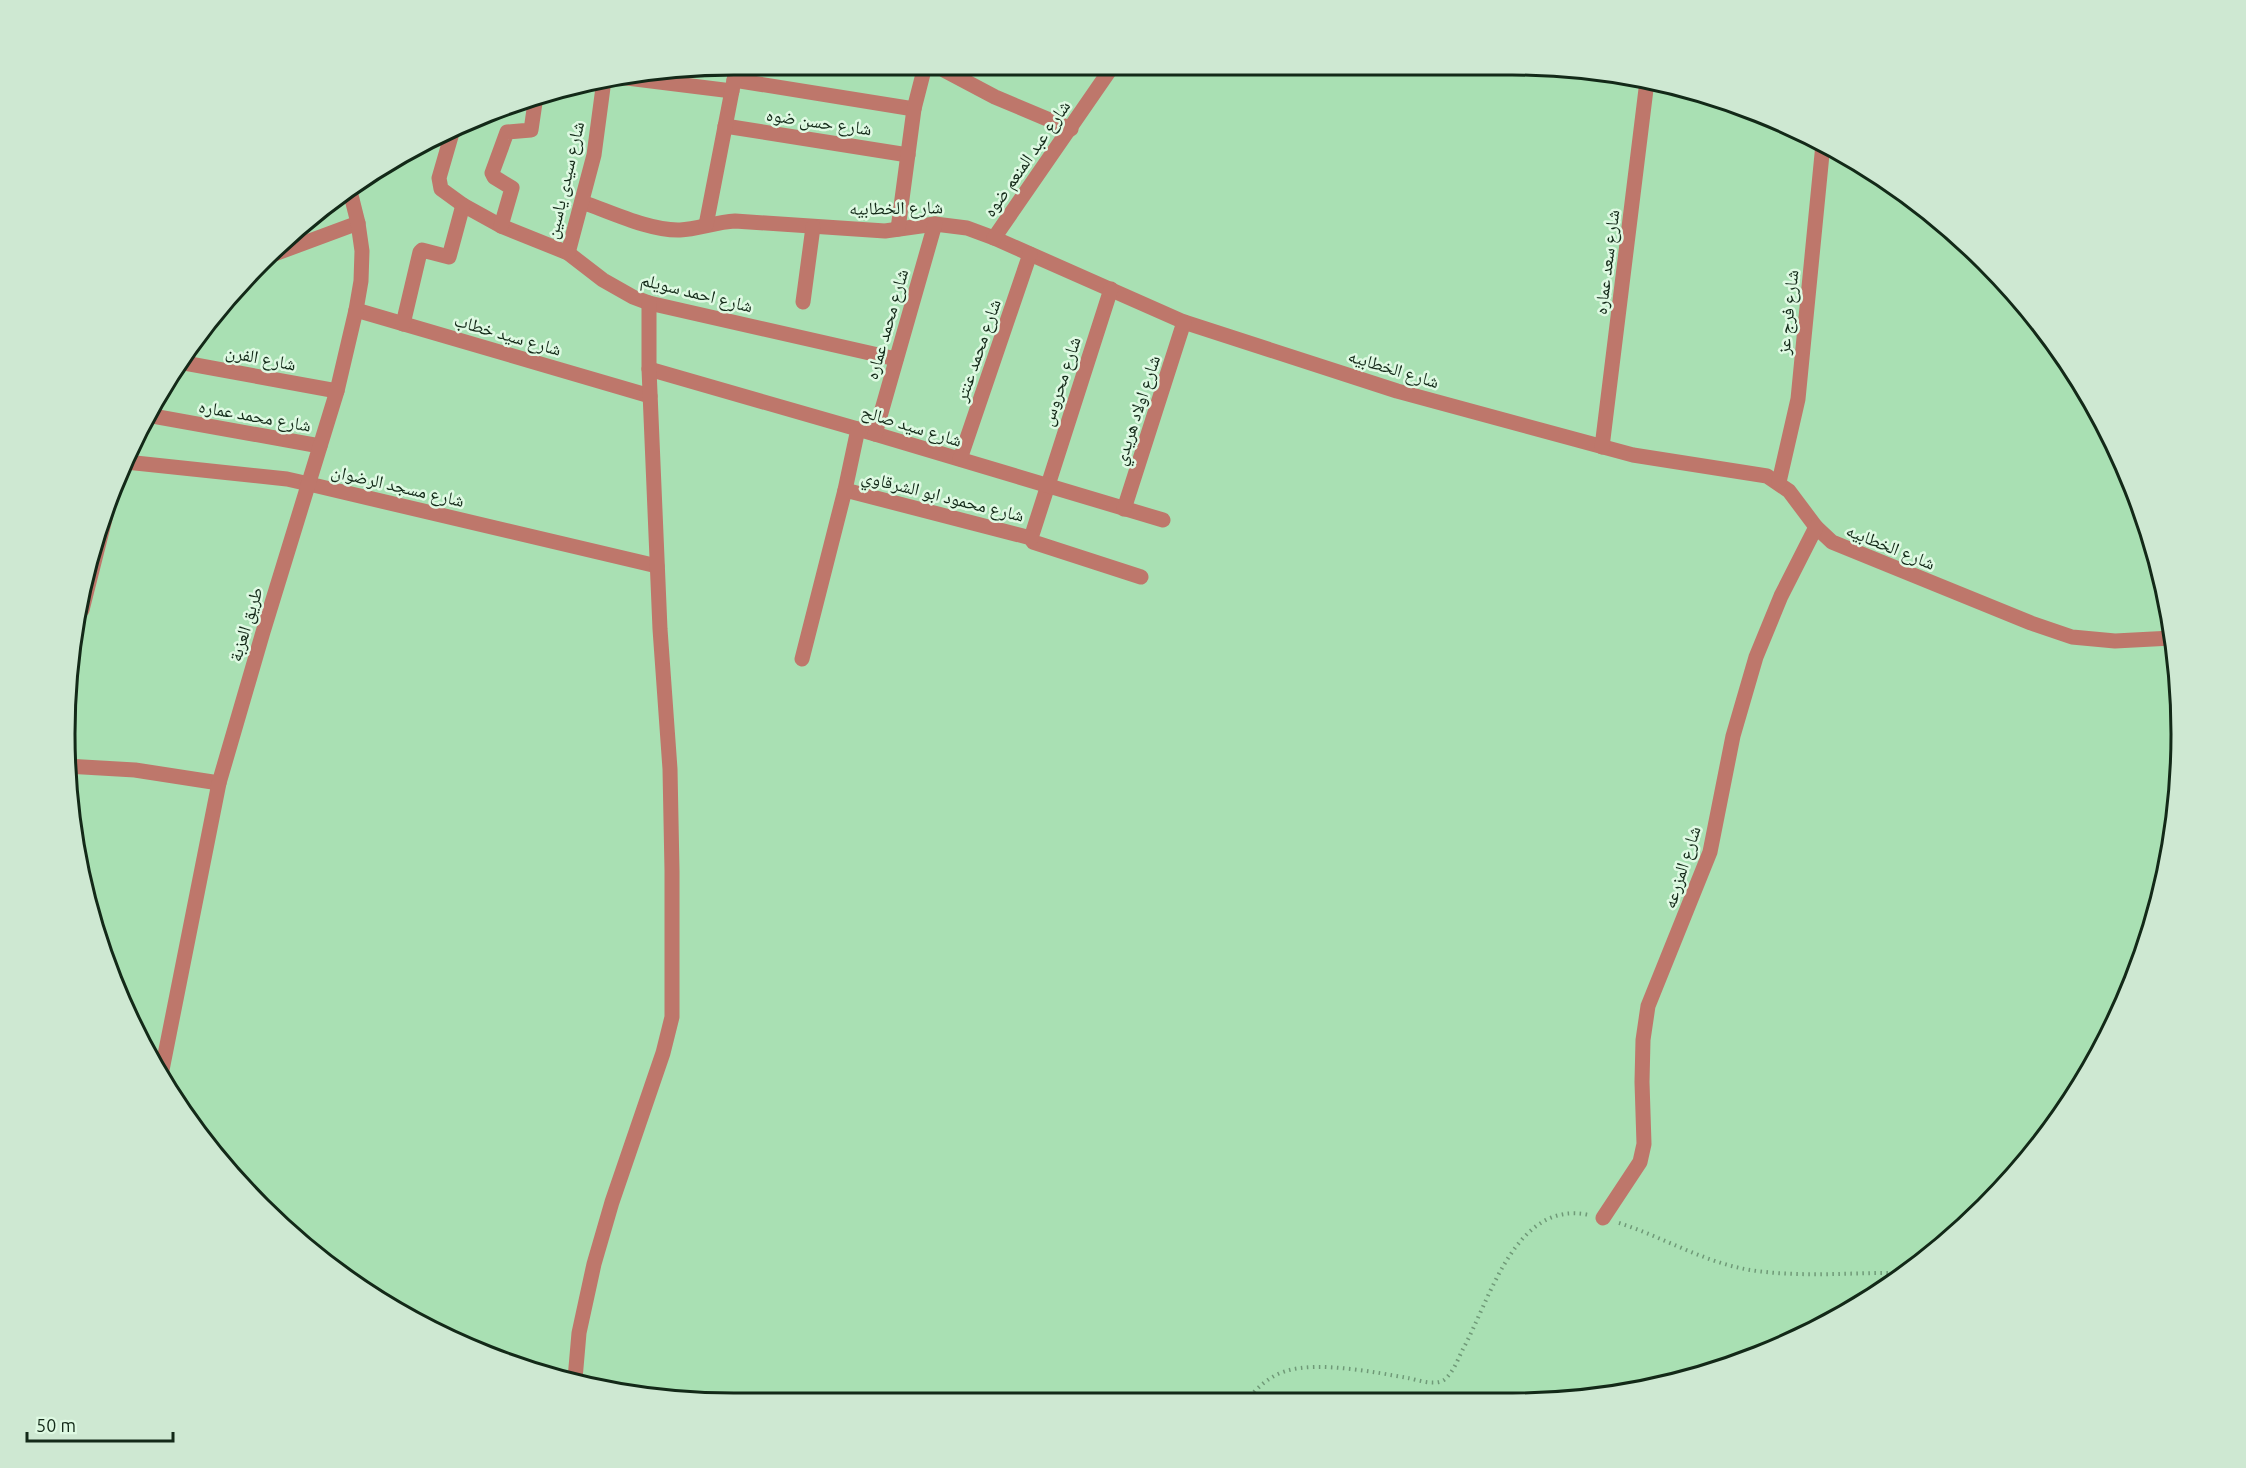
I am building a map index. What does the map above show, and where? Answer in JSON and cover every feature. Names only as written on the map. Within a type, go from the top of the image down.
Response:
[{"type":"street","points":[[772,86],[775,75]]},
{"type":"street","points":[[898,229],[914,109],[923,75]]},
{"type":"street","points":[[953,75],[995,97],[1071,129]]},
{"type":"street","name":"شارع عبد المنعم ضوه","points":[[994,238],[1107,75]]},
{"type":"street","points":[[671,78],[734,80],[914,109]]},
{"type":"street","points":[[706,225],[734,80]]},
{"type":"street","name":"شارع سيدى ياسين","points":[[568,253],[594,155],[603,88]]},
{"type":"street","name":"شارع سعد عماره","points":[[1602,447],[1646,89]]},
{"type":"street","points":[[501,226],[512,188],[494,177],[492,173],[507,132],[531,130],[535,106]]},
{"type":"street","name":"شارع حسن ضوه","points":[[725,126],[908,155]]},
{"type":"street","name":"شارع احمد سويلم","points":[[450,140],[439,178],[441,189],[501,226],[568,253],[603,280],[633,297],[649,303],[896,359]]},
{"type":"street","name":"شارع فرج عز","points":[[1779,482],[1798,399],[1823,153]]},
{"type":"street","name":"طريق العزبة","points":[[163,1064],[219,783],[337,391],[356,310],[361,281],[362,250],[352,198]]},
{"type":"street","name":"شارع الخطابيه","points":[[582,202],[669,230],[735,221],[885,231],[935,224],[967,228],[1184,322],[1397,391],[1602,447],[1663,461],[1752,472],[1767,476],[1779,482],[1789,491],[1816,527],[1832,542],[2031,623],[2072,637],[2115,641],[2163,638]]},
{"type":"street","points":[[403,324],[420,252],[424,250],[447,257],[450,255],[464,205]]},
{"type":"street","points":[[298,240],[358,223]]},
{"type":"street","name":"شارع محمد عماره","points":[[875,434],[935,224]]},
{"type":"street","points":[[803,302],[813,226]]},
{"type":"street","name":"شارع محمد عنتر","points":[[960,459],[1030,254]]},
{"type":"street","name":"شارع محروس","points":[[1031,538],[1111,289]]},
{"type":"street","points":[[575,1374],[579,1334],[594,1263],[612,1202],[659,1065],[672,1017],[670,769],[657,566],[649,369],[649,303]]},
{"type":"street","name":"شارع سيد خطاب","points":[[356,310],[650,396]]},
{"type":"street","name":"شارع اولاد هريدي","points":[[1124,509],[1184,322]]},
{"type":"street","name":"شارع الفرن","points":[[189,364],[337,391]]},
{"type":"street","name":"شارع سيد صالح","points":[[649,369],[1163,520]]},
{"type":"street","name":"شارع محمد عماره","points":[[156,417],[320,446]]},
{"type":"street","points":[[802,659],[858,429]]},
{"type":"street","name":"شارع مسجد الرضوان","points":[[134,463],[309,484],[657,566]]},
{"type":"street","name":"شارع محمود ابو الشرقاوي","points":[[845,490],[1031,538],[1033,542],[1141,577]]},
{"type":"street","name":"شارع المزرعه","points":[[1603,1218],[1640,1162],[1644,1144],[1642,1072],[1643,1040],[1648,1006],[1710,852],[1733,736],[1756,657],[1781,596],[1816,527]]},
{"type":"street","points":[[76,767],[135,770],[219,783]]},
{"type":"path","points":[[1253,1393],[1260,1385],[1275,1376],[1301,1369],[1369,1371],[1424,1382],[1443,1380],[1452,1371],[1477,1324],[1503,1265],[1522,1238],[1541,1221],[1565,1215],[1583,1213],[1603,1218],[1634,1228],[1691,1252],[1751,1270],[1804,1273],[1891,1273]]}]
